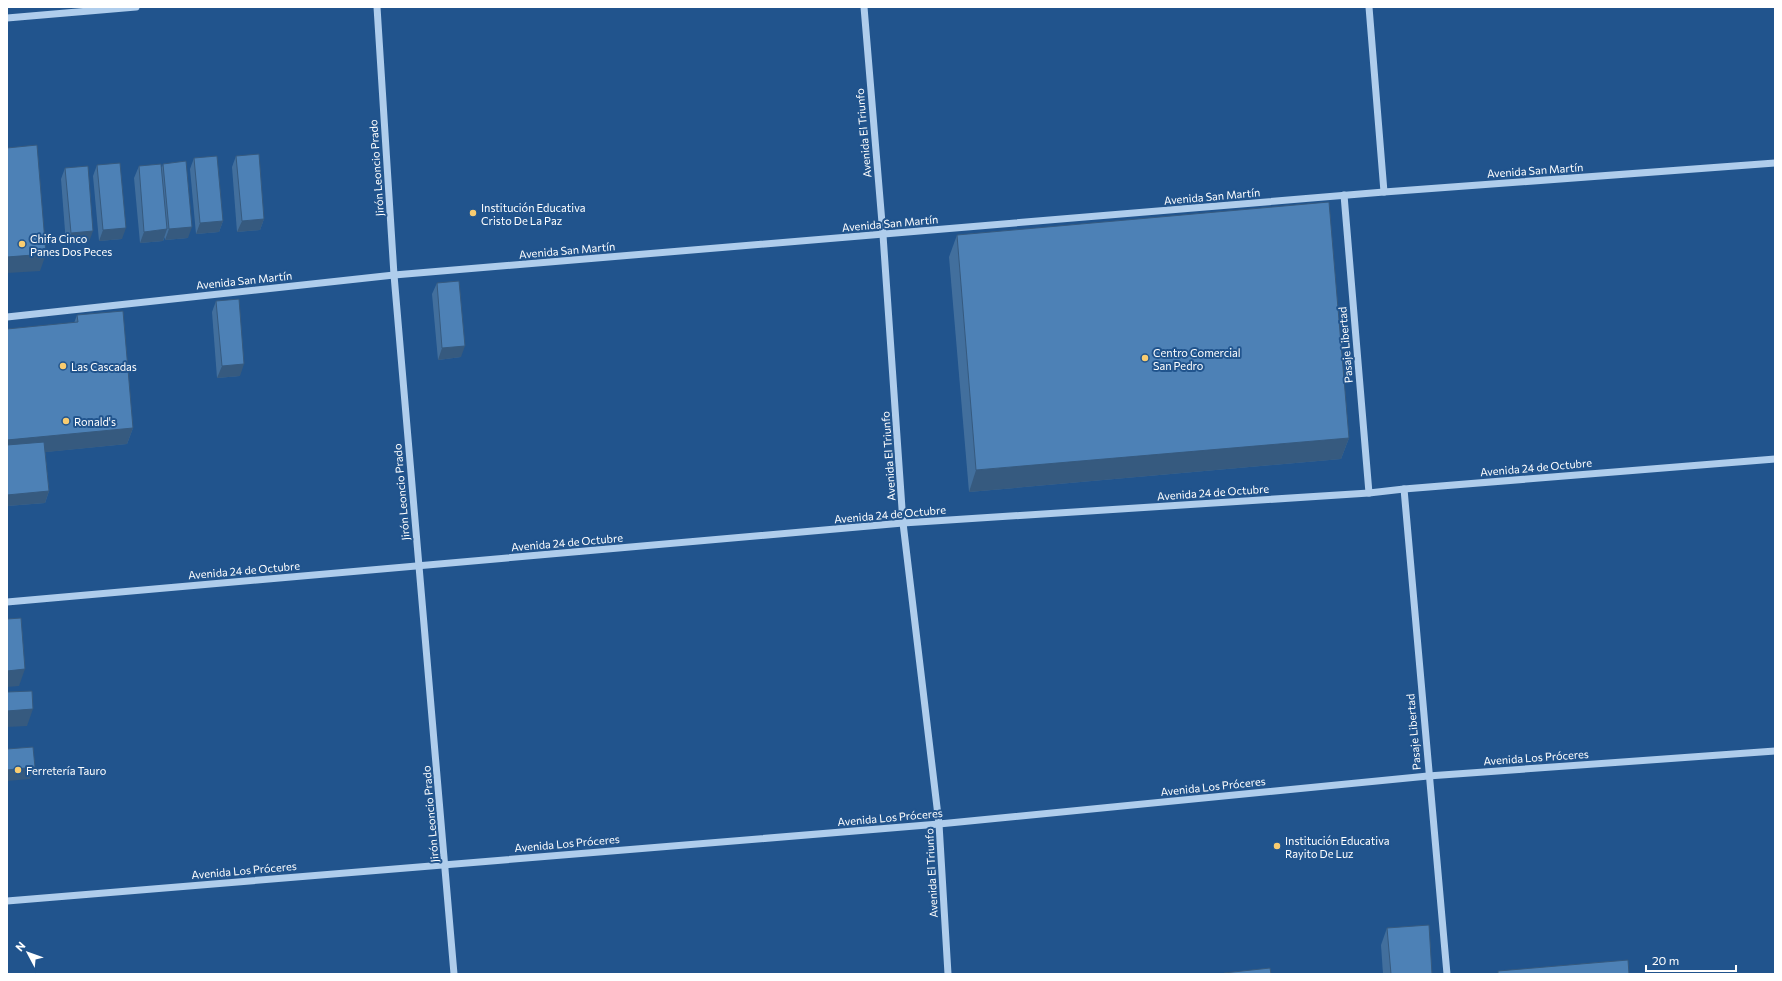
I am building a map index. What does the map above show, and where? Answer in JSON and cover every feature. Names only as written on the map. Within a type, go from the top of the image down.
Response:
[{"type":"street","points":[[7,18],[136,7]]},
{"type":"street","name":"Jirón Leoncio Prado","points":[[376,7],[394,275],[454,974]]},
{"type":"street","name":"Avenida El Triunfo","points":[[864,7],[883,235],[903,523],[939,824],[948,974]]},
{"type":"street","points":[[1369,7],[1384,192]]},
{"type":"street","name":"Avenida San Martín","points":[[7,317],[394,275],[1344,195],[1775,163]]},
{"type":"street","name":"Pasaje Libertad","points":[[1344,195],[1369,493]]},
{"type":"street","name":"Avenida 24 de Octubre","points":[[7,602],[903,523],[1369,493],[1775,459]]},
{"type":"street","name":"Pasaje Libertad","points":[[1404,489],[1428,776],[1447,974]]},
{"type":"street","name":"Avenida Los Próceres","points":[[7,901],[939,824],[1428,776],[1775,751]]},
{"type":"building","points":[[37,145],[46,254],[7,257],[7,148]]},
{"type":"building","points":[[259,154],[264,219],[242,221],[236,156]]},
{"type":"building","points":[[217,156],[223,221],[200,223],[194,158]]},
{"type":"building","points":[[186,161],[192,227],[169,229],[163,164]]},
{"type":"building","points":[[120,163],[126,228],[103,230],[97,165]]},
{"type":"building","points":[[161,164],[167,229],[144,232],[139,166]]},
{"type":"building","points":[[88,166],[93,231],[71,233],[65,168]]},
{"type":"building","name":"Centro Comercial San Pedro","points":[[1329,202],[1349,438],[976,470],[957,235]]},
{"type":"building","points":[[459,281],[465,346],[442,348],[437,283]]},
{"type":"building","points":[[239,299],[244,364],[222,366],[216,301]]},
{"type":"building","points":[[123,311],[133,428],[7,440],[7,329],[78,322],[77,315]]},
{"type":"building","points":[[44,442],[49,491],[7,495],[7,445]]},
{"type":"building","points":[[21,618],[25,669],[7,671],[7,619]]},
{"type":"building","points":[[32,691],[33,709],[7,711],[7,692]]},
{"type":"building","points":[[33,747],[35,767],[7,770],[7,749]]},
{"type":"building","points":[[1429,925],[1432,974],[1391,974],[1387,928]]},
{"type":"building","points":[[1628,960],[1629,974],[1498,974],[1498,971]]},
{"type":"building","points":[[1270,968],[1271,974],[1224,974],[1224,973]]},
{"type":"place","name":"Institución Educativa Cristo De La Paz","points":[[473,213]]},
{"type":"place","name":"Chifa Cinco Panes Dos Peces","points":[[22,244]]},
{"type":"place","name":"Centro Comercial San Pedro","points":[[1145,358]]},
{"type":"place","name":"Las Cascadas","points":[[63,366]]},
{"type":"place","name":"Ronald's","points":[[66,421]]},
{"type":"place","name":"Ferretería Tauro","points":[[18,770]]},
{"type":"place","name":"Institución Educativa Rayito De Luz","points":[[1277,846]]}]
